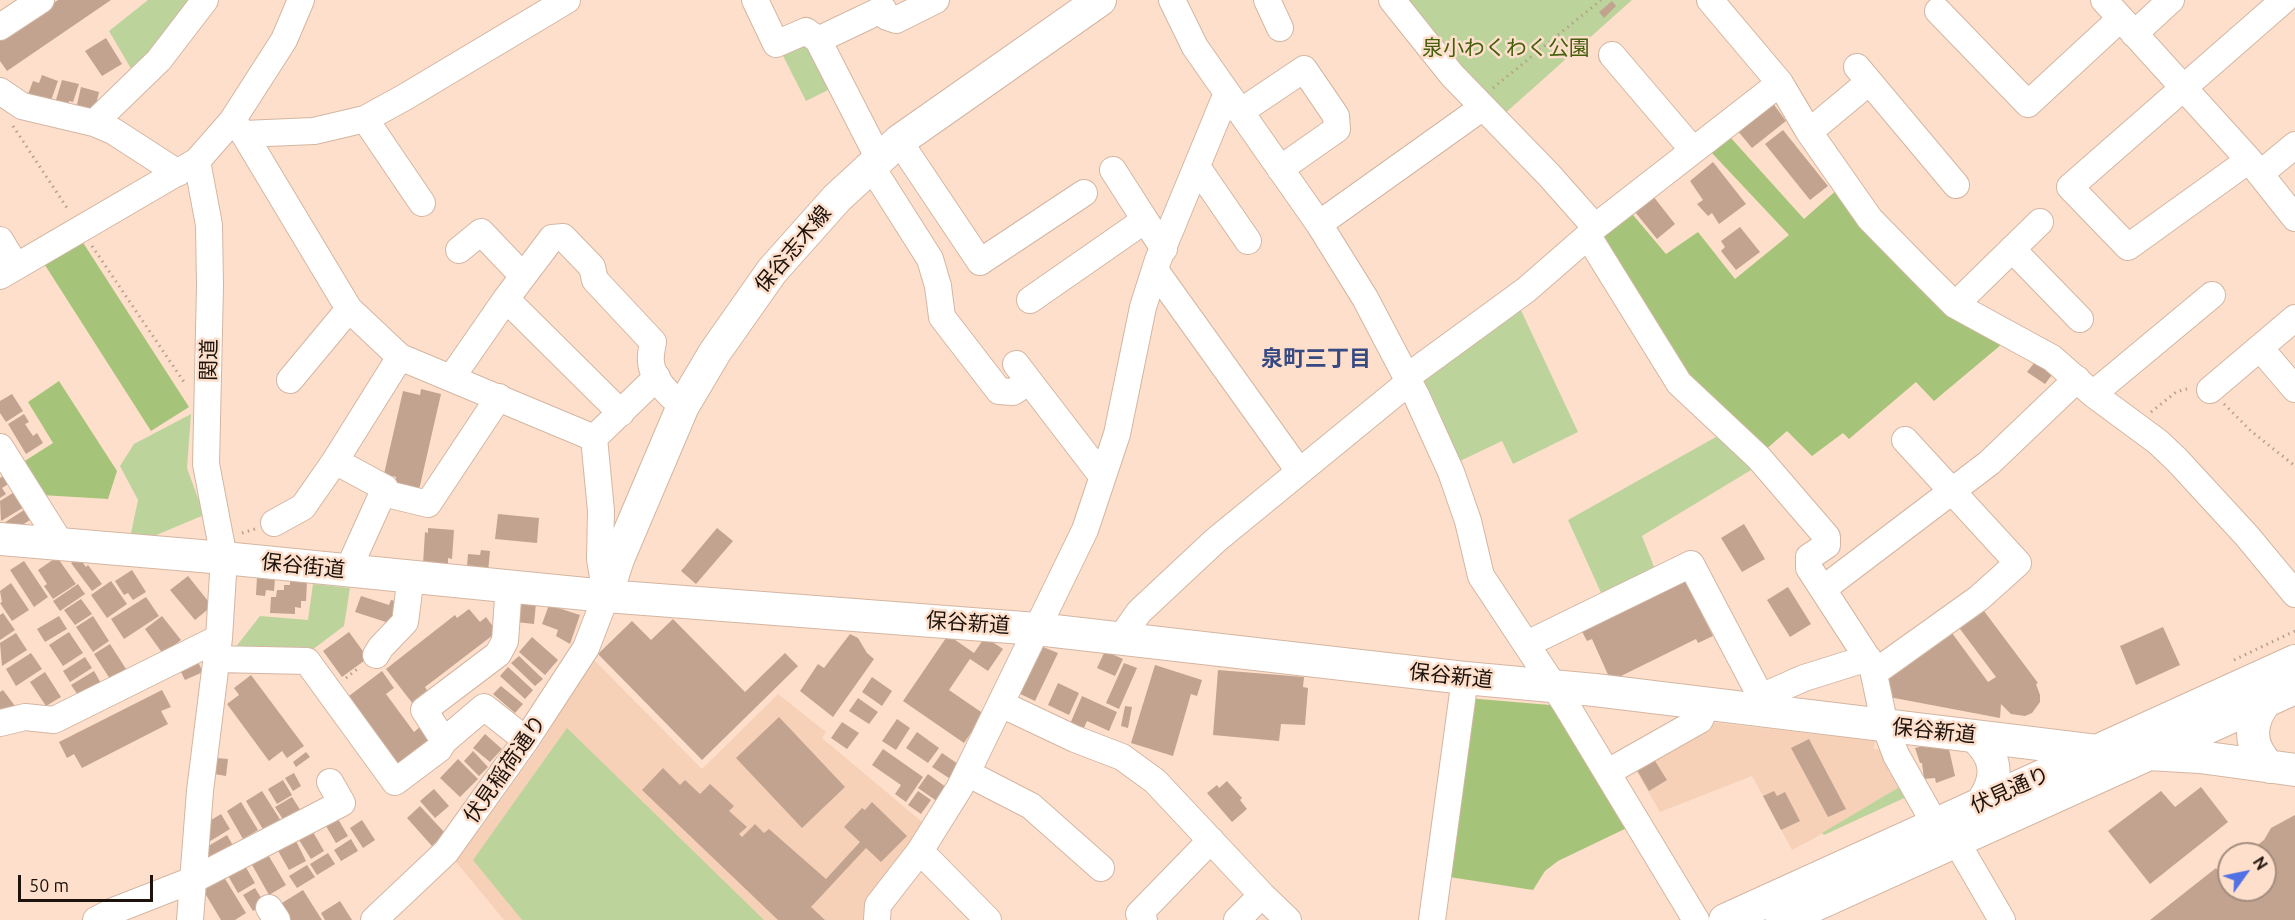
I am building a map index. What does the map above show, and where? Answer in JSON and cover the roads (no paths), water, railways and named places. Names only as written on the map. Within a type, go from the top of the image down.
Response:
[{"type":"main road","name":"保谷志木線","points":[[606,596],[618,559],[682,406],[715,352],[772,271],[810,226],[883,155],[1100,0]]},
{"type":"main road","name":"保谷街道","points":[[0,539],[61,544],[223,549],[348,570],[606,596]]},
{"type":"main road","name":"保谷新道","points":[[606,596],[1037,629],[1707,703],[1760,703],[1885,726],[2097,751],[2200,757],[2282,769]]},
{"type":"main road","points":[[2238,687],[2243,669],[2249,662],[2295,640]]},
{"type":"main road","name":"伏見通り","points":[[1782,920],[1945,832],[1983,801],[2295,661]]},
{"type":"main road","name":"伏見通り","points":[[1725,920],[2144,755],[2295,688]]},
{"type":"main road","points":[[2266,700],[2254,718],[2253,736],[2260,756],[2282,769]]},
{"type":"main road","points":[[1974,736],[1989,751],[1992,760],[1992,785],[1983,801]]},
{"type":"street","points":[[0,27],[41,0]]},
{"type":"street","points":[[94,123],[159,60],[205,0]]},
{"type":"street","points":[[238,128],[314,131],[365,119],[567,0]]},
{"type":"street","points":[[754,0],[776,44],[806,31],[818,40],[883,155],[930,259],[938,286],[942,317],[958,339],[999,391],[1013,392],[1023,373],[1102,476]]},
{"type":"street","points":[[818,40],[881,5],[887,17],[896,20],[936,0]]},
{"type":"street","points":[[1172,0],[1196,47],[1319,224],[1365,298],[1408,380],[1451,472],[1468,521],[1481,576],[1608,772],[1696,920]]},
{"type":"street","points":[[1267,0],[1280,28]]},
{"type":"street","points":[[1392,0],[1452,75],[1549,175],[1591,232],[1679,383],[1759,458],[1827,537],[1827,545],[1809,557],[1809,568],[1871,666],[1885,726],[1896,754],[2002,920]]},
{"type":"street","points":[[1710,0],[1780,83],[1809,132],[1870,219],[1955,305],[2052,358],[2158,442],[2247,536],[2295,594]]},
{"type":"street","points":[[1938,10],[2028,104],[2119,17],[2171,0]]},
{"type":"street","points":[[2284,0],[2070,187],[2128,247],[2255,167],[2295,145]]},
{"type":"street","points":[[0,240],[8,271],[188,167],[238,128],[284,40],[293,4]]},
{"type":"street","points":[[2119,17],[2255,167],[2295,218]]},
{"type":"street","points":[[1612,55],[1694,150]]},
{"type":"street","points":[[877,920],[878,905],[937,826],[967,773],[1085,530],[1117,434],[1143,307],[1197,167],[1234,102],[1304,69],[1336,116],[1337,129],[1280,169]]},
{"type":"street","points":[[1809,132],[1863,74],[1956,185]]},
{"type":"street","points":[[1120,639],[1139,612],[1216,540],[1408,380],[1526,290],[1591,232],[1780,83]]},
{"type":"street","points":[[0,91],[22,106],[94,123],[188,167]]},
{"type":"street","points":[[1319,224],[1480,104]]},
{"type":"street","points":[[365,119],[422,203]]},
{"type":"street","points":[[238,128],[349,309],[400,357],[594,438]]},
{"type":"street","points":[[883,155],[980,262],[1084,193]]},
{"type":"street","name":"関道","points":[[188,167],[209,225],[206,464],[223,549],[218,649],[200,791],[195,879],[190,920]]},
{"type":"street","points":[[1197,167],[1248,241]]},
{"type":"street","points":[[1113,170],[1145,220],[1160,260],[1299,471]]},
{"type":"street","points":[[1030,300],[1145,220]]},
{"type":"street","points":[[1955,305],[2040,222]]},
{"type":"street","points":[[459,250],[481,232],[523,276]]},
{"type":"street","points":[[452,377],[552,238],[563,237],[592,267],[595,280],[652,342],[651,363],[657,377],[670,395],[682,406]]},
{"type":"street","points":[[2012,249],[2080,319]]},
{"type":"street","points":[[1822,589],[1989,463],[2085,386],[2212,295]]},
{"type":"street","points":[[506,299],[621,413]]},
{"type":"street","points":[[290,380],[349,309]]},
{"type":"street","points":[[2210,390],[2295,318]]},
{"type":"street","points":[[2260,348],[2295,389]]},
{"type":"street","points":[[274,523],[303,507],[335,461],[400,357]]},
{"type":"street","points":[[594,438],[657,377]]},
{"type":"street","points":[[383,493],[428,504],[499,397]]},
{"type":"street","points":[[594,438],[601,511],[600,559],[606,596]]},
{"type":"street","points":[[1527,644],[1691,564],[1760,703],[1804,678],[1871,666],[1979,598],[2018,563],[1905,440]]},
{"type":"street","points":[[0,447],[61,544]]},
{"type":"street","points":[[335,461],[385,488],[348,570]]},
{"type":"street","points":[[376,655],[405,622],[411,576]]},
{"type":"street","points":[[444,741],[424,710],[498,654],[505,641],[509,585]]},
{"type":"street","name":"伏見稲荷通り","points":[[374,920],[446,852],[526,740],[586,648],[606,596]]},
{"type":"street","points":[[0,723],[25,717],[54,720],[218,649],[307,661],[395,782],[439,749],[444,741],[484,707],[526,740]]},
{"type":"street","points":[[1431,920],[1465,678]]},
{"type":"street","points":[[1608,772],[1700,720],[1707,703]]},
{"type":"street","points":[[1001,704],[1075,739],[1122,758],[1155,782],[1288,920]]},
{"type":"street","points":[[967,773],[1031,806],[1101,868]]},
{"type":"street","points":[[96,920],[113,911],[195,879],[342,803],[330,782]]},
{"type":"street","points":[[1144,920],[1139,914],[1211,840]]},
{"type":"street","points":[[920,851],[988,920]]},
{"type":"street","points":[[1237,920],[1262,895]]},
{"type":"district","name":"泉町三丁目","points":[[1316,359]]},
{"type":"park label","name":"泉小わくわく公園","points":[[1506,48]]}]
